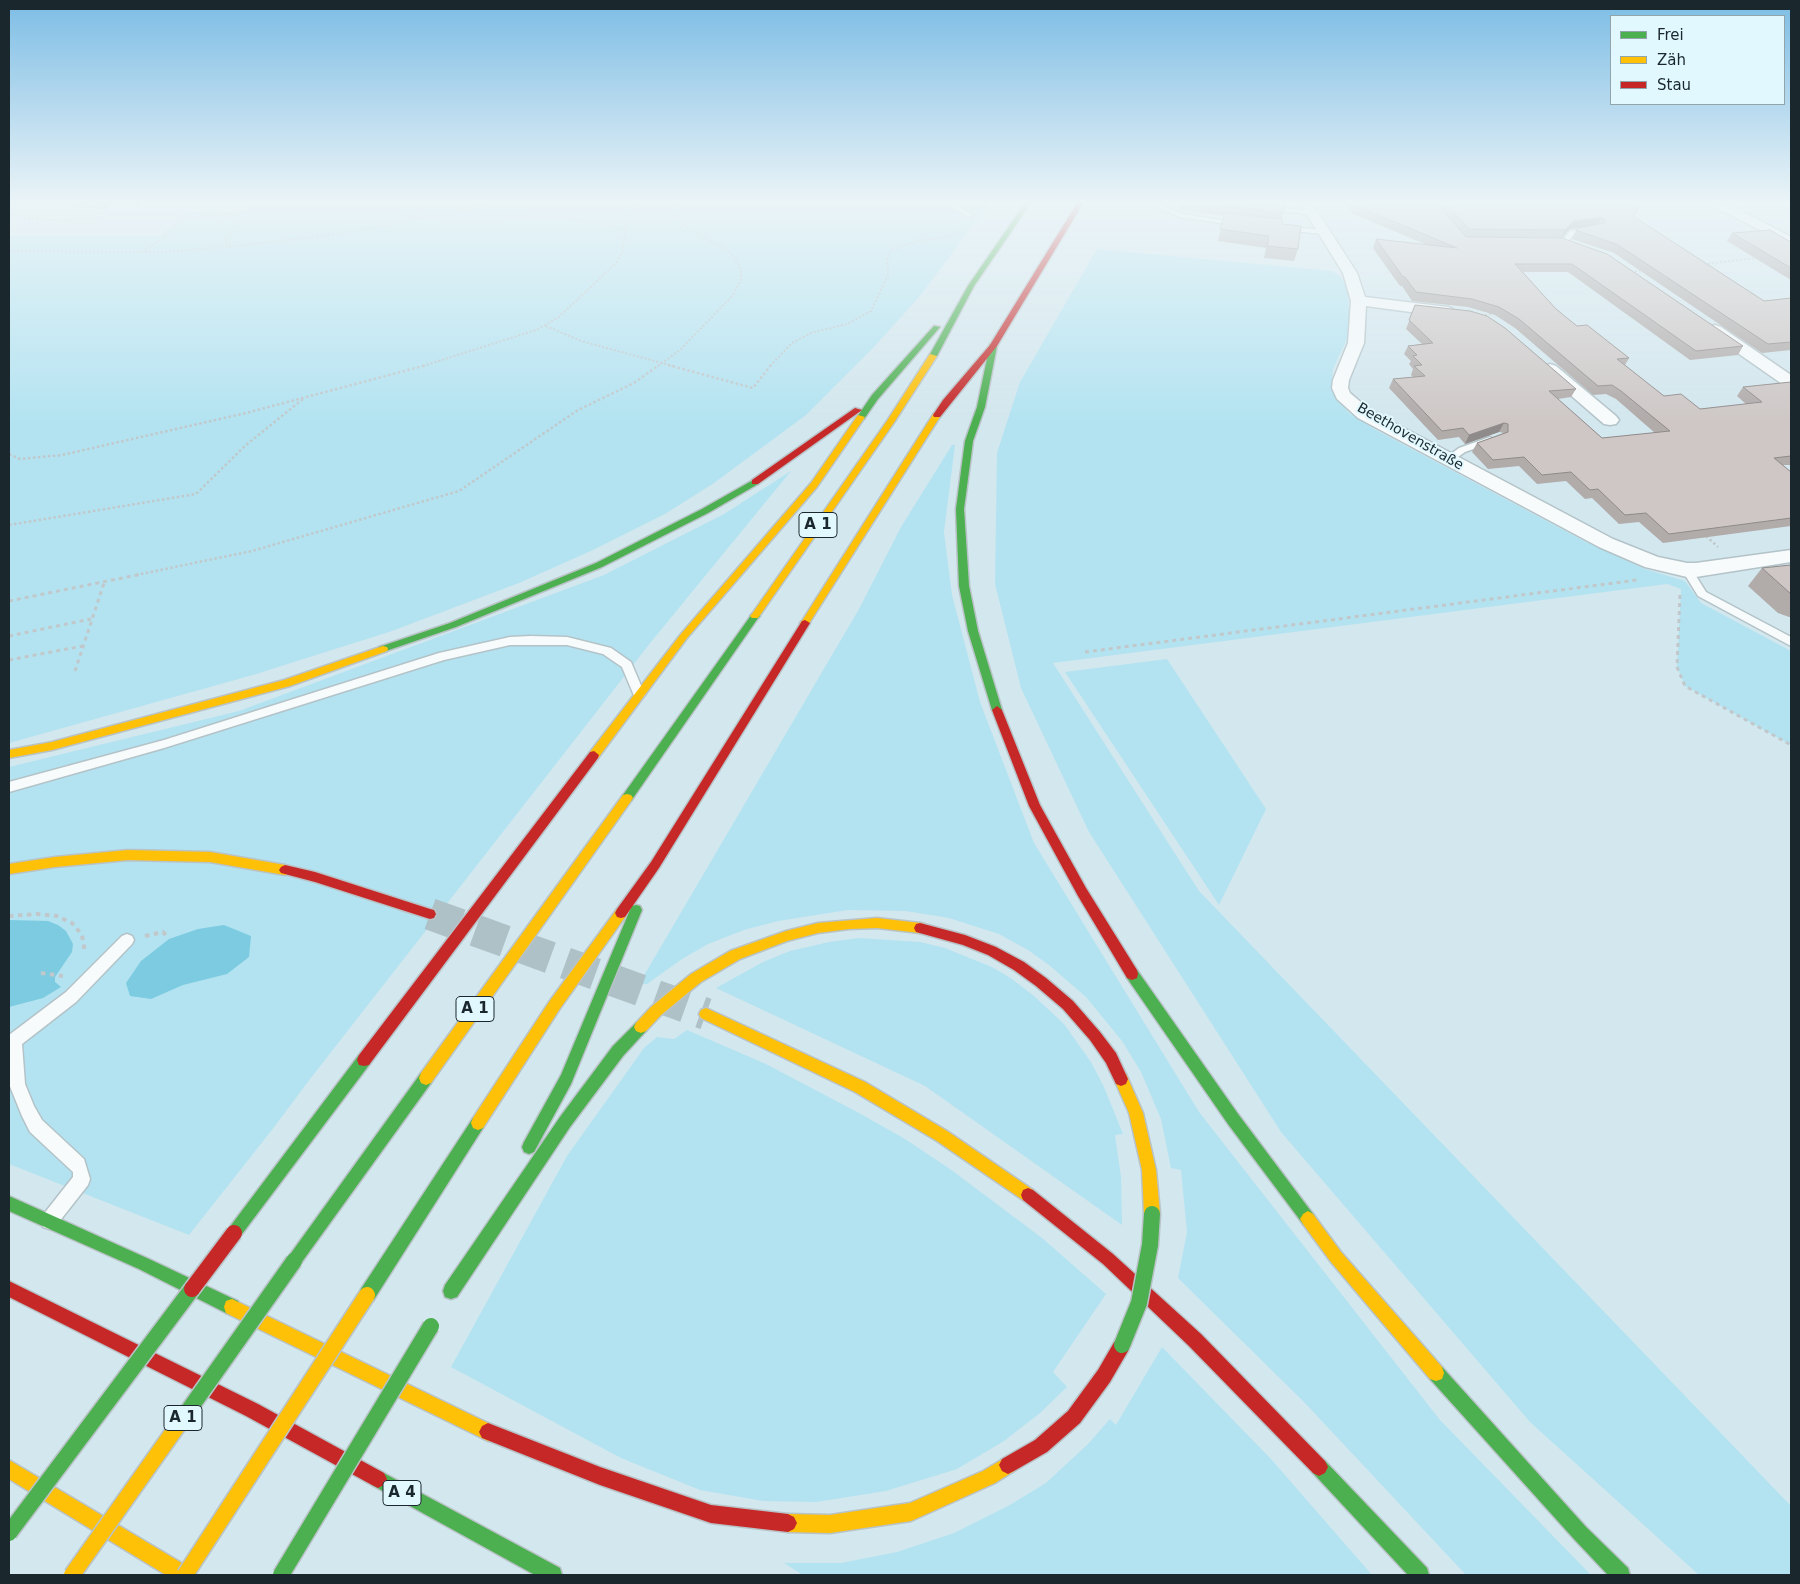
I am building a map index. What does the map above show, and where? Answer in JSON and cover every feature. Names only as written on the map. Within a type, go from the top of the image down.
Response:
[{"type":"highway","name":"A 1","points":[[72,1575],[656,758],[869,453],[929,362],[979,274]]},
{"type":"highway","name":"A 1","points":[[184,1575],[554,1006],[655,865],[854,544],[946,402],[993,346],[1038,274]]},
{"type":"highway","points":[[9,1533],[639,695],[738,571],[814,485],[875,397],[971,286]]},
{"type":"highway","points":[[993,346],[981,407],[969,441],[960,509],[964,586],[973,631],[991,694],[1035,806],[1082,892],[1144,992],[1233,1119],[1336,1256],[1443,1381],[1580,1533],[1621,1575]]},
{"type":"highway","points":[[9,754],[52,746],[286,683],[453,625],[534,593],[599,565],[713,506],[796,455],[875,397]]},
{"type":"highway","points":[[9,869],[55,862],[128,855],[210,857],[263,865],[315,877],[430,914]]},
{"type":"highway","points":[[525,1155],[566,1079],[655,865]]},
{"type":"highway","points":[[9,1203],[144,1264],[485,1431],[600,1476],[711,1514],[769,1522],[830,1524],[911,1512],[989,1477],[1041,1446],[1074,1417],[1104,1376],[1122,1345],[1139,1303],[1150,1245],[1152,1214],[1149,1170],[1136,1113],[1111,1058],[1095,1036],[1068,1005],[1042,982],[992,951],[936,931],[877,923],[818,928],[786,936],[735,955],[696,978],[656,1011],[618,1051],[565,1122],[449,1296],[511,1181]]},
{"type":"highway","points":[[706,1014],[791,1052],[860,1087],[942,1136],[1033,1200],[1108,1259],[1194,1340],[1288,1434],[1420,1575]]},
{"type":"highway","name":"A 4","points":[[9,1289],[252,1410],[553,1575]]},
{"type":"highway","points":[[281,1575],[434,1321]]},
{"type":"highway","points":[[9,1469],[184,1575]]},
{"type":"highway","points":[[9,1480],[54,1497]]},
{"type":"street","name":"Beethovenstraße","points":[[1350,274],[1359,302],[1356,343],[1341,380],[1340,388],[1343,395],[1364,414],[1606,543],[1645,560],[1679,568]]},
{"type":"street","points":[[1359,302],[1481,316]]},
{"type":"street","points":[[1703,322],[1791,382]]},
{"type":"street","points":[[1537,358],[1610,420]]},
{"type":"street","points":[[1679,568],[1791,556]]},
{"type":"lane","points":[[1448,460],[1462,450],[1500,437]]},
{"type":"lane","points":[[1679,568],[1702,594],[1791,642]]},
{"type":"lane","points":[[9,787],[164,744],[443,656],[510,641],[567,641],[607,651],[627,665],[639,695]]},
{"type":"lane","points":[[49,1221],[82,1180],[81,1172],[78,1165],[36,1126],[17,1084],[11,1041],[70,997],[127,940]]},
{"type":"path","points":[[9,454],[20,459],[62,455],[411,370],[546,326],[604,274]]},
{"type":"path","points":[[9,601],[252,551],[459,490],[578,410],[634,383],[680,350],[733,295],[741,280],[741,274]]},
{"type":"path","points":[[546,326],[581,340],[660,364],[753,388],[778,356],[792,343],[811,333],[847,324],[871,311],[880,295],[888,274]]},
{"type":"path","points":[[1481,316],[1498,312]]},
{"type":"path","points":[[9,525],[196,494],[246,446],[305,397]]},
{"type":"path","points":[[1701,531],[1737,563]]},
{"type":"path","points":[[1085,652],[1651,579],[1679,568],[1681,589],[1677,667],[1685,686],[1791,745]]},
{"type":"path","points":[[75,671],[104,582]]},
{"type":"path","points":[[9,636],[91,619]]},
{"type":"path","points":[[9,660],[83,646]]},
{"type":"path","points":[[9,916],[37,914],[57,916],[72,923],[82,935],[89,978]]},
{"type":"path","points":[[163,932],[168,938]]},
{"type":"path","points":[[41,973],[57,975]]},
{"type":"shaded area","points":[[9,274],[937,274],[920,296],[874,347],[806,415],[714,483],[665,514],[593,550],[519,583],[392,631],[253,675],[9,743]]},
{"type":"shaded area","points":[[1083,274],[1336,274],[1341,277],[1347,288],[1350,318],[1348,337],[1333,369],[1331,386],[1337,399],[1349,413],[1374,429],[1584,541],[1645,569],[1685,581],[1701,603],[1791,651],[1791,745],[1685,686],[1677,667],[1681,589],[1667,584],[1053,663],[1199,891],[1791,1506],[1791,1575],[1699,1575],[1530,1422],[1281,1132],[1089,832],[1021,688],[995,584],[997,453],[1020,382]]},
{"type":"shaded area","points":[[952,445],[955,445],[944,532],[952,595],[980,702],[1034,843],[1199,1112],[1440,1420],[1591,1575],[1466,1575],[1304,1402],[1178,1278],[1187,1232],[1181,1170],[1171,1168],[1161,1119],[1141,1072],[1122,1041],[1086,997],[1049,965],[1028,950],[999,934],[949,918],[906,911],[848,910],[778,921],[744,930],[708,944],[682,959],[647,984],[639,984],[859,609],[901,527]]},
{"type":"shaded area","points":[[791,471],[651,642],[189,1235],[9,1164],[9,767],[239,711],[604,575],[724,514]]},
{"type":"shaded area","points":[[1167,659],[1266,809],[1219,905],[1065,672]]},
{"type":"shaded area","points":[[9,920],[48,921],[66,931],[73,944],[72,952],[55,977],[55,982],[61,987],[43,998],[9,1007]]},
{"type":"shaded area","points":[[224,925],[251,936],[249,957],[227,974],[183,985],[151,999],[130,996],[126,983],[141,961],[169,939],[198,929]]},
{"type":"shaded area","points":[[859,938],[920,942],[945,948],[992,967],[1034,996],[1064,1024],[1091,1062],[1104,1087],[1123,1134],[1115,1135],[1121,1177],[1122,1225],[925,1086],[716,988],[763,962],[790,951],[829,942]]},
{"type":"shaded area","points":[[687,1030],[766,1064],[905,1139],[950,1169],[1042,1238],[1106,1294],[1053,1372],[1067,1387],[1040,1413],[1004,1441],[957,1469],[886,1491],[816,1502],[763,1501],[700,1490],[621,1458],[451,1367],[567,1156],[644,1048],[657,1037],[674,1039]]},
{"type":"shaded area","points":[[1162,1347],[1271,1459],[1372,1575],[803,1575],[784,1563],[841,1563],[897,1552],[954,1533],[1008,1506],[1046,1483],[1088,1444],[1110,1419],[1116,1425]]},
{"type":"building","points":[[1401,274],[1524,274],[1556,309],[1577,326],[1587,325],[1629,358],[1617,359],[1664,396],[1681,394],[1700,409],[1762,402],[1743,387],[1791,382],[1791,456],[1774,458],[1791,472],[1791,518],[1669,534],[1646,513],[1625,515],[1598,489],[1590,490],[1571,472],[1542,475],[1524,457],[1493,460],[1477,443],[1508,432],[1508,424],[1504,423],[1469,435],[1463,428],[1442,431],[1393,379],[1425,376],[1414,366],[1422,365],[1413,356],[1417,355],[1408,346],[1433,343],[1409,320],[1415,305],[1470,311],[1487,316],[1505,328],[1576,389],[1549,391],[1602,438],[1670,431],[1612,385],[1598,386],[1519,319],[1499,307],[1472,299],[1416,292],[1405,277]]},
{"type":"building","points":[[1586,274],[1636,274],[1743,346],[1696,351]]},
{"type":"building","points":[[1662,274],[1722,274],[1764,301],[1791,298],[1791,342],[1768,344]]},
{"type":"building","points":[[1791,565],[1791,594],[1762,568]]},
{"type":"tunnel","points":[[430,914],[706,1014]]},
{"type":"traffic: fast","points":[[933,356],[979,274]]},
{"type":"traffic: fast","points":[[861,417],[875,397],[936,327]]},
{"type":"traffic: fast","points":[[993,346],[981,407],[969,441],[960,509],[964,586],[973,631],[997,710]]},
{"type":"traffic: fast","points":[[383,649],[453,625],[599,565],[705,511],[755,482]]},
{"type":"traffic: fast","points":[[627,798],[755,616]]},
{"type":"traffic: fast","points":[[529,1147],[566,1079],[636,910]]},
{"type":"traffic: fast","points":[[1132,974],[1233,1119],[1308,1219]]},
{"type":"traffic: fast","points":[[451,1291],[565,1122],[618,1051],[641,1027]]},
{"type":"traffic: fast","points":[[234,1233],[364,1060]]},
{"type":"traffic: fast","points":[[294,1261],[426,1078]]},
{"type":"traffic: fast","points":[[367,1295],[478,1123]]},
{"type":"traffic: fast","points":[[9,1203],[144,1264],[232,1307]]},
{"type":"traffic: fast","points":[[1122,1345],[1139,1303],[1150,1245],[1152,1214]]},
{"type":"traffic: fast","points":[[181,1421],[294,1261]]},
{"type":"traffic: fast","points":[[9,1533],[192,1289]]},
{"type":"traffic: fast","points":[[281,1575],[431,1326]]},
{"type":"traffic: fast","points":[[1436,1373],[1580,1533],[1621,1575]]},
{"type":"traffic: fast","points":[[1319,1467],[1420,1575]]},
{"type":"traffic: fast","points":[[378,1479],[553,1575]]},
{"type":"traffic: slow","points":[[755,616],[891,421],[933,356]]},
{"type":"traffic: slow","points":[[805,623],[937,415]]},
{"type":"traffic: slow","points":[[594,755],[684,636],[814,485],[861,417]]},
{"type":"traffic: slow","points":[[9,754],[52,746],[286,683],[383,649]]},
{"type":"traffic: slow","points":[[426,1078],[627,798]]},
{"type":"traffic: slow","points":[[9,869],[55,862],[128,855],[210,857],[285,870]]},
{"type":"traffic: slow","points":[[478,1123],[554,1006],[621,913]]},
{"type":"traffic: slow","points":[[641,1027],[656,1011],[696,978],[735,955],[786,936],[818,928],[849,924],[877,923],[920,928]]},
{"type":"traffic: slow","points":[[706,1014],[860,1087],[942,1136],[1028,1195]]},
{"type":"traffic: slow","points":[[1121,1079],[1136,1113],[1149,1170],[1152,1214]]},
{"type":"traffic: slow","points":[[1308,1219],[1336,1257],[1436,1373]]},
{"type":"traffic: slow","points":[[185,1575],[367,1295]]},
{"type":"traffic: slow","points":[[232,1307],[488,1432]]},
{"type":"traffic: slow","points":[[72,1575],[181,1421]]},
{"type":"traffic: slow","points":[[788,1523],[830,1524],[911,1512],[989,1477],[1008,1465]]},
{"type":"traffic: slow","points":[[9,1469],[183,1575]]},
{"type":"traffic: jam","points":[[937,415],[993,346],[1037,274]]},
{"type":"traffic: jam","points":[[755,482],[858,410]]},
{"type":"traffic: jam","points":[[621,913],[655,865],[805,623]]},
{"type":"traffic: jam","points":[[997,710],[1035,806],[1082,892],[1132,974]]},
{"type":"traffic: jam","points":[[364,1060],[594,755]]},
{"type":"traffic: jam","points":[[285,870],[315,877],[430,914]]},
{"type":"traffic: jam","points":[[920,928],[965,940],[992,951],[1019,966],[1041,982],[1068,1005],[1095,1036],[1111,1058],[1121,1079]]},
{"type":"traffic: jam","points":[[1028,1195],[1108,1259],[1195,1340],[1319,1467]]},
{"type":"traffic: jam","points":[[192,1289],[234,1233]]},
{"type":"traffic: jam","points":[[9,1289],[252,1410],[378,1479]]},
{"type":"traffic: jam","points":[[1008,1465],[1041,1446],[1074,1417],[1104,1376],[1122,1345]]},
{"type":"traffic: jam","points":[[488,1432],[600,1476],[711,1514],[788,1523]]}]
